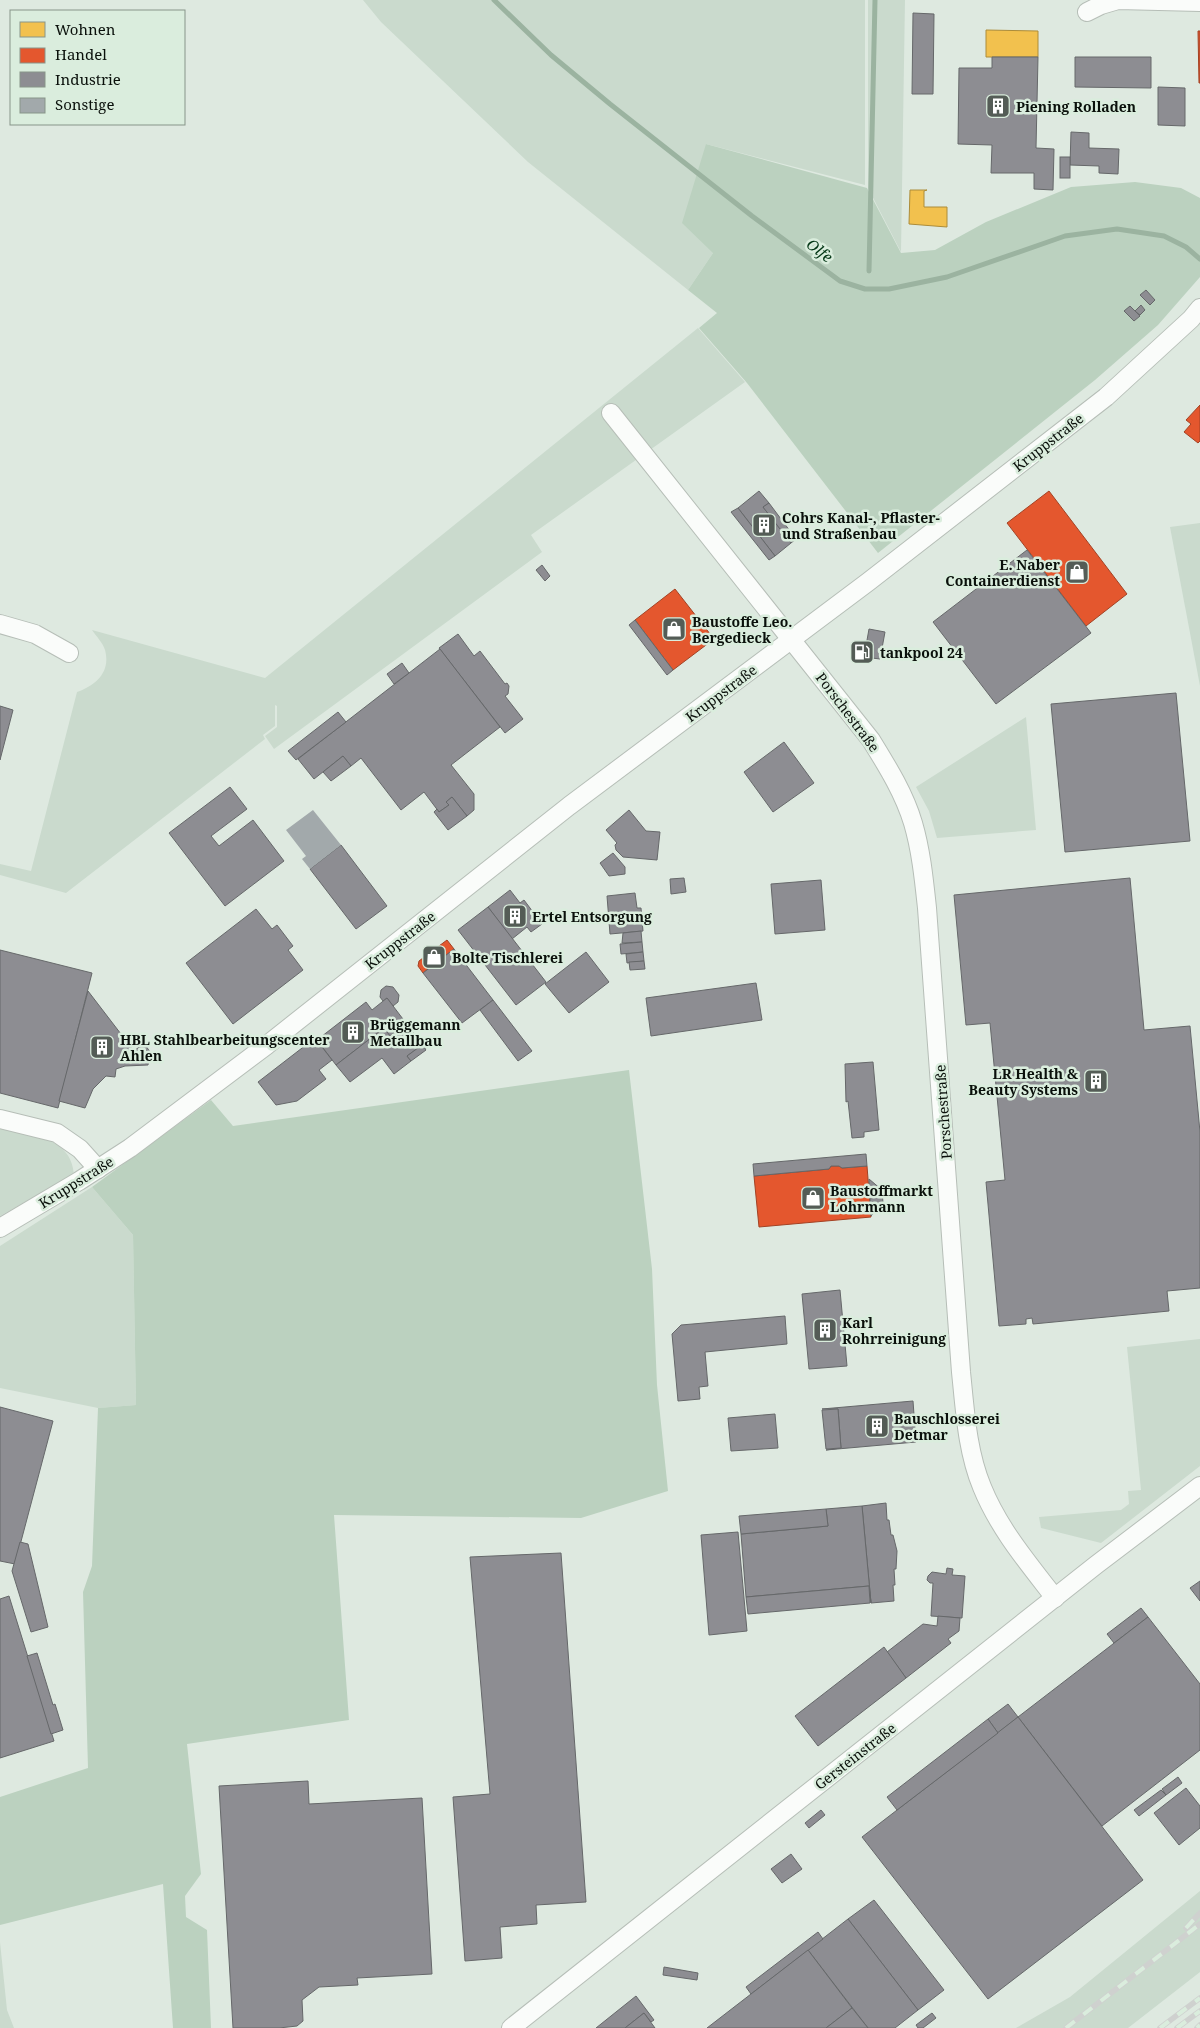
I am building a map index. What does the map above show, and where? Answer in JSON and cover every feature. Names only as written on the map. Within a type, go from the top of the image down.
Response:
[{"type":"street","points":[[1087,12],[1118,0],[1200,2]]},
{"type":"street","name":"Kruppstraße","points":[[0,1228],[130,1148],[267,1045],[569,806],[792,639],[1106,397],[1191,319],[1200,308]]},
{"type":"street","points":[[611,413],[792,639]]},
{"type":"street","points":[[0,624],[35,634],[69,653]]},
{"type":"street","name":"Porschestraße","points":[[792,639],[871,740],[893,775],[913,823],[927,908],[961,1372],[968,1439],[982,1488],[1012,1544],[1055,1598]]},
{"type":"street","points":[[0,1119],[57,1134],[80,1149],[98,1169]]},
{"type":"street","name":"Gersteinstraße","points":[[511,2028],[1055,1598],[1200,1486]]},
{"type":"green space","points":[[363,0],[865,0],[865,185],[706,144],[713,253],[688,290],[528,162],[381,22]]},
{"type":"green space","points":[[868,0],[905,0],[901,252],[868,188]]},
{"type":"green space","points":[[706,144],[867,188],[901,253],[935,250],[986,222],[1071,187],[1135,182],[1181,188],[1200,198],[1200,277],[1158,325],[1095,380],[878,553],[747,383],[699,328],[717,313],[688,290],[713,253],[682,223]]},
{"type":"green space","points":[[698,328],[745,382],[531,535],[542,552],[274,749],[265,736],[277,727],[277,706],[275,705],[275,726],[263,735],[265,739],[66,893],[0,875],[0,864],[31,871],[77,692],[96,681],[106,665],[104,647],[92,630],[265,678]]},
{"type":"green space","points":[[1200,523],[1200,686],[1170,527]]},
{"type":"green space","points":[[1026,717],[1036,830],[937,838],[929,811],[916,787]]},
{"type":"green space","points":[[629,1070],[652,1269],[657,1385],[668,1491],[581,1518],[334,1515],[349,1720],[187,1744],[201,1874],[185,1896],[186,1917],[207,1930],[211,2028],[173,2028],[163,1884],[0,1925],[0,1797],[88,1768],[83,1592],[92,1566],[98,1408],[136,1405],[133,1235],[92,1187],[211,1100],[233,1126]]},
{"type":"green space","points":[[0,1128],[36,1136],[57,1145],[71,1161],[74,1174],[0,1216]]},
{"type":"green space","points":[[92,1187],[133,1235],[136,1405],[98,1408],[0,1388],[0,1246]]},
{"type":"green space","points":[[1200,1339],[1200,1466],[1101,1543],[1041,1528],[1039,1517],[1121,1510],[1129,1504],[1128,1491],[1141,1490],[1127,1347]]},
{"type":"green space","points":[[1200,1891],[1200,1972],[1128,2028],[1016,2028],[1070,1997]]},
{"type":"green space","points":[[0,1942],[7,2010],[14,2028],[0,2028]]},
{"type":"building: Wohnen","points":[[986,30],[1038,31],[1038,57],[986,57]]},
{"type":"building: Wohnen","points":[[910,190],[927,190],[924,191],[924,207],[947,207],[947,227],[909,224]]},
{"type":"building: Handel","points":[[1198,31],[1200,31],[1200,83],[1199,83]]},
{"type":"building: Handel","points":[[1200,405],[1200,441],[1198,443],[1184,432],[1191,424],[1186,420]]},
{"type":"building: Handel","name":"E. Naber Containerdienst","points":[[1049,491],[1127,594],[1086,626],[1007,523]]},
{"type":"building: Handel","name":"Baustoffe Leo. Bergedieck","points":[[675,589],[714,639],[673,670],[635,620]]},
{"type":"building: Handel","name":"tankpool 24","points":[[861,646],[866,647],[863,662],[858,661]]},
{"type":"building: Handel","name":"Bolte Tischlerei","points":[[447,940],[454,949],[423,973],[418,966],[419,961]]},
{"type":"building: Handel","name":"Baustoffmarkt Lohrmann","points":[[831,1166],[842,1168],[867,1166],[871,1217],[759,1227],[754,1176],[829,1169]]},
{"type":"building: Industrie","points":[[913,13],[934,14],[933,94],[912,94]]},
{"type":"building: Industrie","name":"Piening Rolladen","points":[[992,57],[1038,57],[1036,148],[1054,149],[1053,190],[1034,189],[1034,173],[991,173],[992,145],[958,144],[959,68],[992,68]]},
{"type":"building: Industrie","points":[[1075,57],[1151,57],[1151,88],[1075,87]]},
{"type":"building: Industrie","points":[[1158,87],[1185,88],[1185,126],[1158,125]]},
{"type":"building: Industrie","points":[[1071,132],[1089,133],[1089,148],[1119,149],[1118,174],[1099,173],[1099,166],[1070,165]]},
{"type":"building: Industrie","points":[[1060,157],[1070,157],[1070,178],[1060,178]]},
{"type":"building: Industrie","points":[[1146,290],[1155,300],[1150,305],[1140,295]]},
{"type":"building: Industrie","points":[[1141,305],[1145,310],[1140,315],[1135,311]]},
{"type":"building: Industrie","points":[[1130,306],[1140,316],[1134,321],[1124,311]]},
{"type":"building: Industrie","name":"Cohrs Kanal-, Pflaster- und Straßenbau","points":[[759,491],[769,503],[763,507],[791,543],[775,556],[738,508]]},
{"type":"building: Industrie","points":[[769,503],[796,539],[791,543],[763,507]]},
{"type":"building: Industrie","points":[[738,508],[775,556],[769,560],[731,512]]},
{"type":"building: Industrie","points":[[1027,550],[1091,633],[996,704],[933,622]]},
{"type":"building: Industrie","points":[[542,565],[550,576],[545,581],[536,570]]},
{"type":"building: Industrie","points":[[635,620],[673,670],[667,675],[629,625]]},
{"type":"building: Industrie","points":[[869,629],[885,632],[880,659],[864,657]]},
{"type":"building: Industrie","points":[[458,634],[474,656],[480,651],[505,684],[507,683],[509,686],[508,694],[505,696],[523,719],[505,733],[439,648]]},
{"type":"building: Industrie","points":[[440,649],[500,727],[451,765],[474,794],[474,810],[467,816],[452,797],[446,802],[449,805],[439,812],[424,792],[401,810],[361,758],[351,766],[343,756],[314,779],[298,759]]},
{"type":"building: Industrie","points":[[402,663],[409,673],[394,684],[387,674]]},
{"type":"building: Industrie","points":[[1176,693],[1190,841],[1065,852],[1051,704]]},
{"type":"building: Industrie","points":[[0,706],[13,710],[0,760]]},
{"type":"building: Industrie","points":[[338,712],[346,722],[296,760],[288,751]]},
{"type":"building: Industrie","points":[[784,742],[814,783],[773,812],[744,772]]},
{"type":"building: Industrie","points":[[343,756],[351,766],[331,781],[323,772]]},
{"type":"building: Industrie","points":[[230,787],[247,809],[211,836],[219,846],[253,820],[284,861],[225,906],[169,833]]},
{"type":"building: Industrie","points":[[452,797],[467,816],[448,830],[434,812],[437,809],[439,812],[449,805],[446,802]]},
{"type":"building: Industrie","points":[[629,810],[646,831],[660,832],[657,860],[623,857],[616,850],[615,845],[617,843],[606,830]]},
{"type":"building: Industrie","points":[[341,845],[387,906],[356,929],[310,869]]},
{"type":"building: Industrie","points":[[613,853],[625,867],[625,874],[609,876],[600,863]]},
{"type":"building: Industrie","points":[[684,878],[686,892],[671,894],[670,879]]},
{"type":"building: Industrie","name":"LR Health & Beauty Systems","points":[[1130,878],[1144,1030],[1190,1026],[1200,1132],[1200,1288],[1167,1291],[1169,1311],[1033,1324],[1032,1318],[1026,1319],[1026,1324],[999,1326],[986,1182],[1005,1180],[990,1023],[966,1025],[954,895]]},
{"type":"building: Industrie","points":[[821,880],[825,930],[775,934],[771,884]]},
{"type":"building: Industrie","name":"Ertel Entsorgung","points":[[510,890],[520,903],[524,900],[542,924],[531,932],[527,927],[512,939],[488,907]]},
{"type":"building: Industrie","points":[[635,893],[637,908],[641,908],[643,931],[610,934],[607,896]]},
{"type":"building: Industrie","points":[[488,907],[546,982],[516,1005],[458,930]]},
{"type":"building: Industrie","points":[[256,909],[272,929],[277,925],[293,946],[288,950],[303,970],[233,1024],[186,963]]},
{"type":"building: Industrie","points":[[641,931],[642,942],[622,943],[623,933]]},
{"type":"building: Industrie","points":[[642,942],[643,952],[621,954],[620,944]]},
{"type":"building: Industrie","points":[[454,949],[493,1000],[462,1023],[423,973]]},
{"type":"building: Industrie","points":[[0,950],[92,973],[58,1108],[0,1093]]},
{"type":"building: Industrie","points":[[586,952],[609,982],[569,1013],[545,984]]},
{"type":"building: Industrie","points":[[643,952],[644,961],[627,963],[626,954]]},
{"type":"building: Industrie","points":[[644,961],[645,969],[630,970],[629,962]]},
{"type":"building: Industrie","points":[[756,983],[762,1020],[651,1036],[646,998]]},
{"type":"building: Industrie","points":[[386,986],[393,987],[399,995],[398,1002],[393,1006],[387,998],[383,1001],[380,997],[381,990]]},
{"type":"building: Industrie","name":"HBL Stahlbearbeitungscenter Ahlen","points":[[88,991],[134,1051],[144,1043],[150,1052],[148,1065],[125,1066],[116,1069],[115,1077],[106,1076],[93,1089],[85,1108],[59,1101]]},
{"type":"building: Industrie","name":"Brüggemann Metallbau","points":[[387,998],[406,1023],[390,1036],[384,1028],[336,1065],[317,1040],[366,1002],[372,1010]]},
{"type":"building: Industrie","points":[[493,1000],[532,1051],[518,1061],[480,1010]]},
{"type":"building: Industrie","points":[[406,1023],[426,1049],[422,1045],[407,1056],[411,1061],[394,1074],[382,1058],[350,1082],[336,1065],[384,1028],[390,1036]]},
{"type":"building: Industrie","points":[[315,1038],[332,1060],[319,1070],[326,1079],[297,1101],[276,1105],[258,1082]]},
{"type":"building: Industrie","points":[[422,1045],[426,1050],[411,1061],[407,1056]]},
{"type":"building: Industrie","points":[[873,1062],[879,1130],[864,1132],[864,1137],[852,1138],[848,1101],[846,1102],[845,1064]]},
{"type":"building: Industrie","points":[[866,1154],[867,1166],[842,1168],[831,1166],[829,1169],[754,1176],[753,1164]]},
{"type":"building: Industrie","points":[[869,1179],[882,1190],[883,1203],[871,1216]]},
{"type":"building: Industrie","name":"Karl Rohrreinigung","points":[[840,1290],[847,1366],[809,1369],[802,1294]]},
{"type":"building: Industrie","points":[[785,1316],[787,1344],[705,1352],[708,1386],[699,1387],[700,1399],[678,1401],[672,1334],[681,1325]]},
{"type":"building: Industrie","name":"Bauschlosserei Detmar","points":[[913,1401],[916,1442],[826,1450],[841,1448],[838,1409],[822,1409]]},
{"type":"building: Industrie","points":[[0,1407],[53,1421],[15,1564],[0,1561]]},
{"type":"building: Industrie","points":[[838,1409],[841,1448],[826,1449],[822,1410]]},
{"type":"building: Industrie","points":[[775,1414],[778,1448],[731,1451],[728,1418]]},
{"type":"building: Industrie","points":[[886,1503],[887,1520],[889,1520],[891,1535],[893,1535],[897,1551],[896,1569],[894,1569],[895,1585],[893,1585],[894,1601],[871,1603],[862,1506]]},
{"type":"building: Industrie","points":[[862,1506],[871,1603],[869,1586],[746,1597],[741,1534],[828,1526],[826,1509]]},
{"type":"building: Industrie","points":[[826,1509],[828,1526],[741,1534],[739,1516]]},
{"type":"building: Industrie","points":[[738,1532],[747,1631],[709,1635],[701,1535]]},
{"type":"building: Industrie","points":[[20,1542],[28,1544],[48,1627],[31,1632],[12,1571]]},
{"type":"building: Industrie","points":[[561,1553],[586,1902],[536,1905],[537,1924],[500,1927],[502,1958],[465,1961],[453,1797],[490,1794],[470,1557]]},
{"type":"building: Industrie","points":[[947,1568],[953,1569],[952,1575],[965,1576],[962,1618],[931,1616],[933,1583],[927,1580],[928,1576],[932,1572],[946,1574]]},
{"type":"building: Industrie","points":[[1200,1581],[1200,1601],[1190,1588]]},
{"type":"building: Industrie","points":[[869,1586],[870,1603],[748,1614],[746,1597]]},
{"type":"building: Industrie","points":[[9,1596],[54,1741],[0,1758],[0,1599]]},
{"type":"building: Industrie","points":[[1141,1608],[1148,1617],[1114,1643],[1107,1634]]},
{"type":"building: Industrie","points":[[938,1616],[960,1618],[959,1631],[948,1639],[951,1643],[906,1678],[887,1652],[923,1624],[937,1626]]},
{"type":"building: Industrie","points":[[1148,1617],[1200,1684],[1200,1750],[1102,1826],[1018,1717]]},
{"type":"building: Industrie","points":[[884,1647],[906,1678],[818,1746],[795,1716]]},
{"type":"building: Industrie","points":[[37,1653],[63,1730],[51,1734],[27,1656]]},
{"type":"building: Industrie","points":[[1008,1704],[1018,1717],[998,1733],[988,1719]]},
{"type":"building: Industrie","points":[[1018,1717],[1143,1880],[988,1999],[862,1837]]},
{"type":"building: Industrie","points":[[988,1719],[998,1733],[897,1810],[887,1797]]},
{"type":"building: Industrie","points":[[1178,1777],[1182,1783],[1166,1795],[1162,1789]]},
{"type":"building: Industrie","points":[[308,1781],[309,1804],[422,1798],[432,1974],[357,1978],[358,1985],[319,1987],[302,2000],[303,2021],[297,2026],[233,2028],[219,1786]]},
{"type":"building: Industrie","points":[[1186,1788],[1200,1806],[1200,1828],[1179,1845],[1154,1813]]},
{"type":"building: Industrie","points":[[1161,1790],[1166,1795],[1139,1816],[1134,1810]]},
{"type":"building: Industrie","points":[[821,1810],[825,1815],[809,1828],[805,1823]]},
{"type":"building: Industrie","points":[[791,1854],[802,1869],[782,1883],[771,1869]]},
{"type":"building: Industrie","points":[[874,1900],[944,1990],[918,2010],[848,1919]]},
{"type":"building: Industrie","points":[[848,1919],[918,2010],[895,2028],[868,2028],[808,1950]]},
{"type":"building: Industrie","points":[[818,1932],[823,1939],[751,1994],[746,1987]]},
{"type":"building: Industrie","points":[[808,1950],[852,2008],[826,2028],[707,2028]]},
{"type":"building: Industrie","points":[[664,1967],[698,1973],[697,1980],[663,1975]]},
{"type":"building: Industrie","points":[[636,1996],[654,2020],[651,2022],[644,2013],[625,2028],[596,2028]]},
{"type":"building: Industrie","points":[[852,2008],[868,2028],[826,2028]]},
{"type":"building: Industrie","points":[[644,2013],[655,2028],[625,2028]]},
{"type":"building: Industrie","points":[[932,2013],[936,2018],[923,2028],[918,2028],[916,2025]]},
{"type":"building: Sonstige","points":[[313,810],[341,845],[310,869],[302,859],[306,856],[286,830]]},
{"type":"waterway","name":"Olfe","points":[[494,0],[551,55],[610,104],[752,216],[840,281],[865,289],[889,289],[947,277],[1065,236],[1117,229],[1164,236],[1186,247],[1200,259]]},
{"type":"waterway","points":[[869,271],[875,0]]},
{"type":"railway","points":[[1186,1928],[1200,1913]]},
{"type":"railway","points":[[1066,2028],[1200,1924]]},
{"type":"railway","points":[[1160,2028],[1200,1998]]},
{"type":"railway","points":[[1177,2028],[1200,2011]]},
{"type":"railway","points":[[1197,2028],[1200,2025]]},
{"type":"place","name":"Piening Rolladen","points":[[998,106]]},
{"type":"place","name":"Cohrs Kanal-, Pflaster- und Straßenbau","points":[[764,525]]},
{"type":"place","name":"E. Naber Containerdienst","points":[[1077,572]]},
{"type":"place","name":"Baustoffe Leo. Bergedieck","points":[[674,629]]},
{"type":"place","name":"tankpool 24","points":[[862,652]]},
{"type":"place","name":"Ertel Entsorgung","points":[[515,916]]},
{"type":"place","name":"Bolte Tischlerei","points":[[434,957]]},
{"type":"place","name":"Brüggemann Metallbau","points":[[353,1032]]},
{"type":"place","name":"HBL Stahlbearbeitungscenter Ahlen","points":[[102,1047]]},
{"type":"place","name":"LR Health & Beauty Systems","points":[[1096,1081]]},
{"type":"place","name":"Baustoffmarkt Lohrmann","points":[[813,1198]]},
{"type":"place","name":"Karl Rohrreinigung","points":[[825,1330]]},
{"type":"place","name":"Bauschlosserei Detmar","points":[[877,1426]]}]
